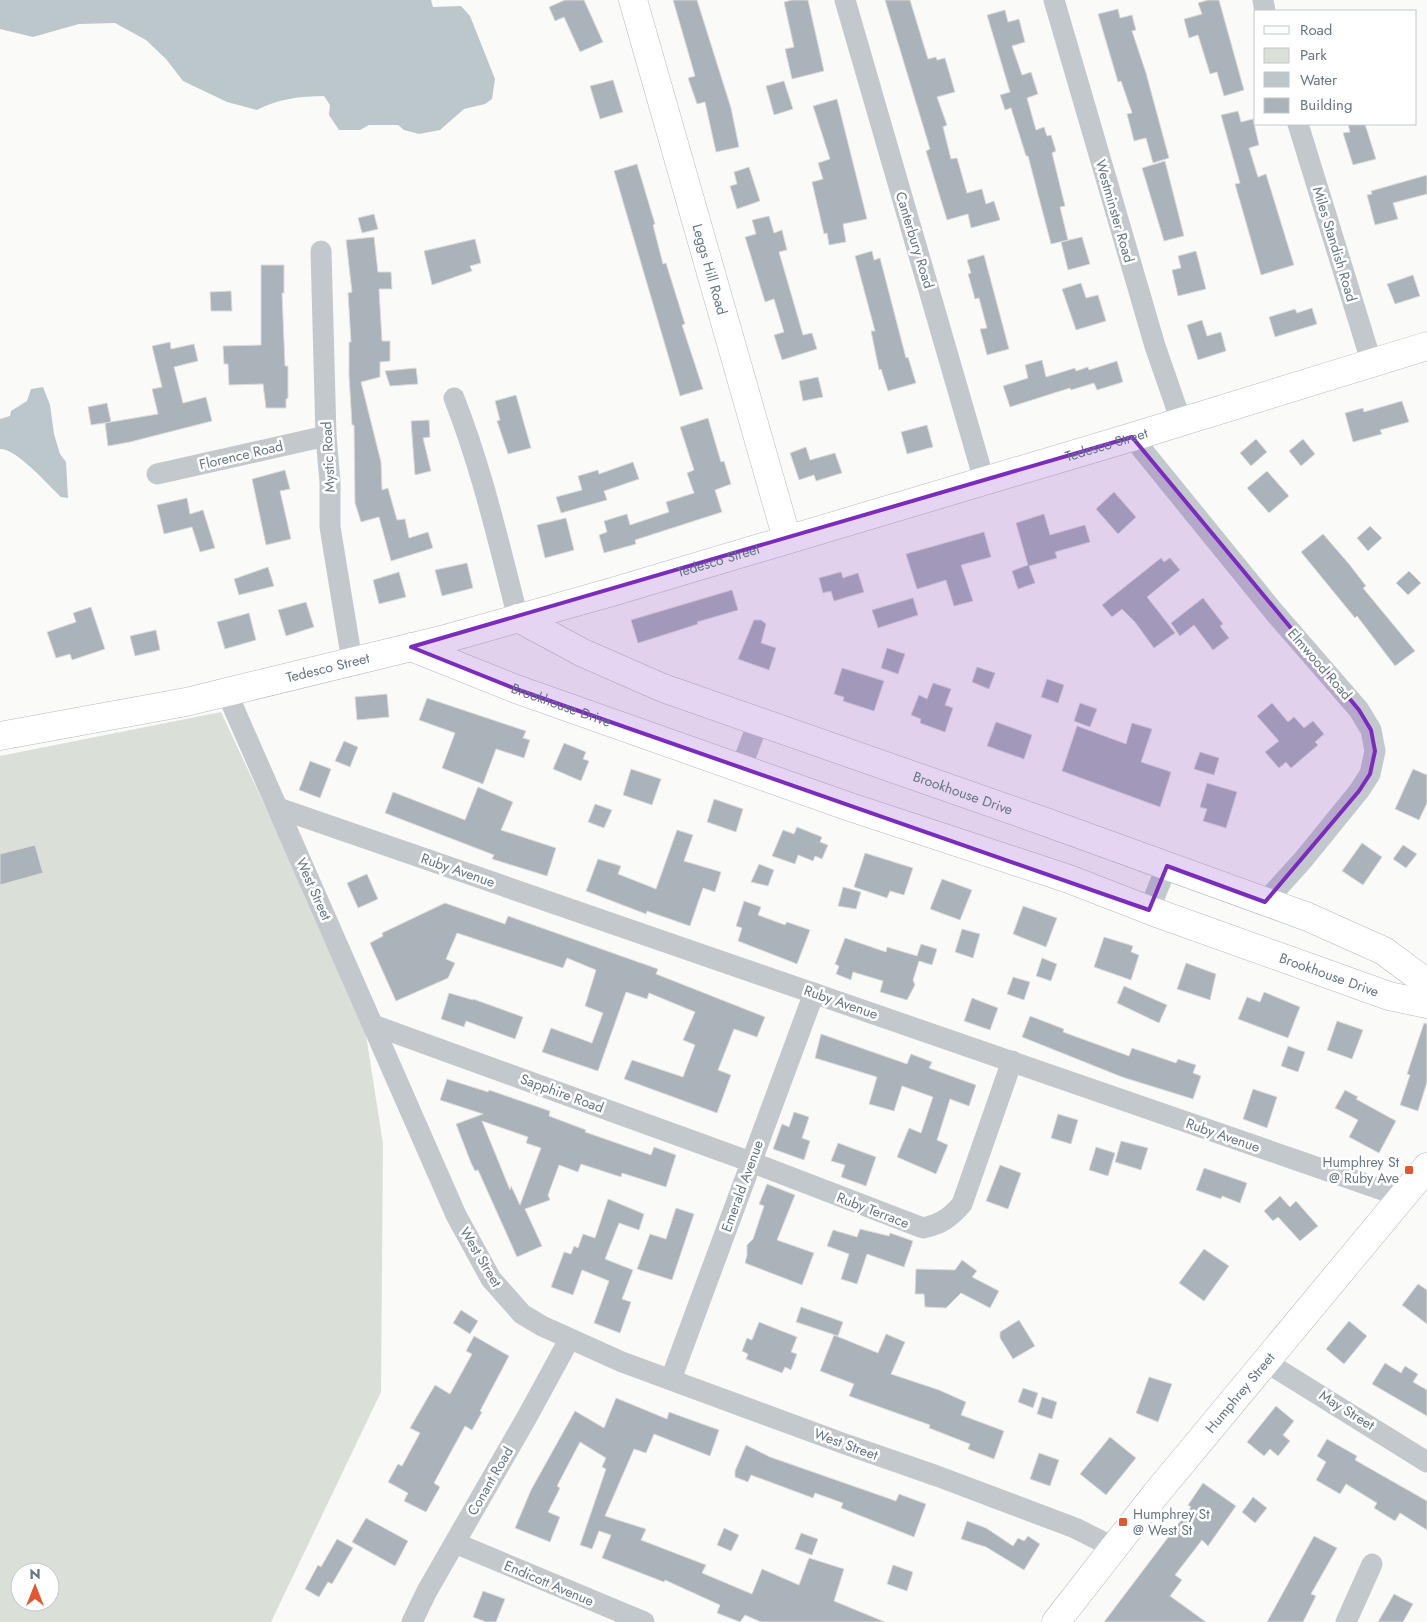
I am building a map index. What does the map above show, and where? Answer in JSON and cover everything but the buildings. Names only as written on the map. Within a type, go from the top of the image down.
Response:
[{"type":"main road","name":"Leggs Hill Road","points":[[633,0],[787,540]]},
{"type":"main road","name":"Tedesco Street","points":[[0,736],[227,693],[412,647],[787,540],[1372,364],[1425,351]]},
{"type":"main road","name":"Brookhouse Drive","points":[[518,618],[583,653],[663,688],[758,723],[922,778],[1308,917],[1380,949],[1427,983]]},
{"type":"main road","name":"Brookhouse Drive","points":[[412,647],[516,689],[850,807],[1069,879],[1149,910],[1389,996],[1427,1004]]},
{"type":"main road","name":"Humphrey Street","points":[[1056,1622],[1156,1495],[1427,1167]]},
{"type":"street","name":"Canterbury Road","points":[[845,0],[984,480]]},
{"type":"street","name":"Westminster Road","points":[[1054,0],[1155,346],[1181,421]]},
{"type":"street","name":"Miles Standish Road","points":[[1298,125],[1372,364]]},
{"type":"street","name":"Mystic Road","points":[[321,251],[330,527],[352,661]]},
{"type":"street","points":[[454,398],[469,436],[486,492],[518,618]]},
{"type":"street","name":"Florence Road","points":[[156,474],[326,436]]},
{"type":"street","name":"Elmwood Road","points":[[1132,437],[1274,612],[1359,710],[1370,730],[1375,751],[1370,774],[1359,791],[1303,860],[1265,902]]},
{"type":"street","name":"West Street","points":[[227,693],[456,1215],[491,1280],[522,1314],[568,1340],[1075,1528],[1115,1548]]},
{"type":"street","points":[[741,768],[758,723]]},
{"type":"street","name":"Ruby Avenue","points":[[278,808],[1403,1197]]},
{"type":"street","points":[[1149,910],[1167,866]]},
{"type":"street","name":"Emerald Avenue","points":[[671,1379],[814,993]]},
{"type":"street","name":"Sapphire Road","points":[[373,1025],[751,1162]]},
{"type":"street","name":"Ruby Terrace","points":[[751,1162],[897,1220],[923,1228],[939,1225],[949,1219],[962,1204],[1012,1061]]},
{"type":"street","name":"Conant Road","points":[[412,1622],[568,1340]]},
{"type":"street","name":"May Street","points":[[1266,1362],[1427,1462]]},
{"type":"street","name":"Endicott Avenue","points":[[455,1543],[644,1622]]},
{"type":"street","points":[[1346,1622],[1372,1564]]},
{"type":"highlighted area","points":[[1132,437],[1359,710],[1371,730],[1375,751],[1370,774],[1359,791],[1265,902],[1167,866],[1149,910],[516,689],[411,647]]},
{"type":"green space","points":[[221,712],[363,1016],[383,1144],[381,1392],[271,1622],[0,1622],[0,756]]},
{"type":"water","points":[[0,0],[431,0],[433,7],[461,6],[470,16],[495,79],[492,99],[485,104],[464,109],[440,130],[419,134],[404,130],[398,125],[369,125],[360,130],[339,130],[329,115],[330,105],[324,96],[289,99],[257,110],[227,102],[183,81],[166,59],[146,40],[115,23],[79,24],[33,37],[0,29]]},
{"type":"water","points":[[43,387],[50,405],[54,434],[60,454],[66,462],[68,498],[61,497],[32,468],[14,454],[0,449],[0,419],[10,416],[11,411],[27,401],[31,389]]},
{"type":"place","name":"Humphrey St @ Ruby Ave","points":[[1409,1170]]},
{"type":"place","name":"Humphrey St @ West St","points":[[1123,1522]]}]
